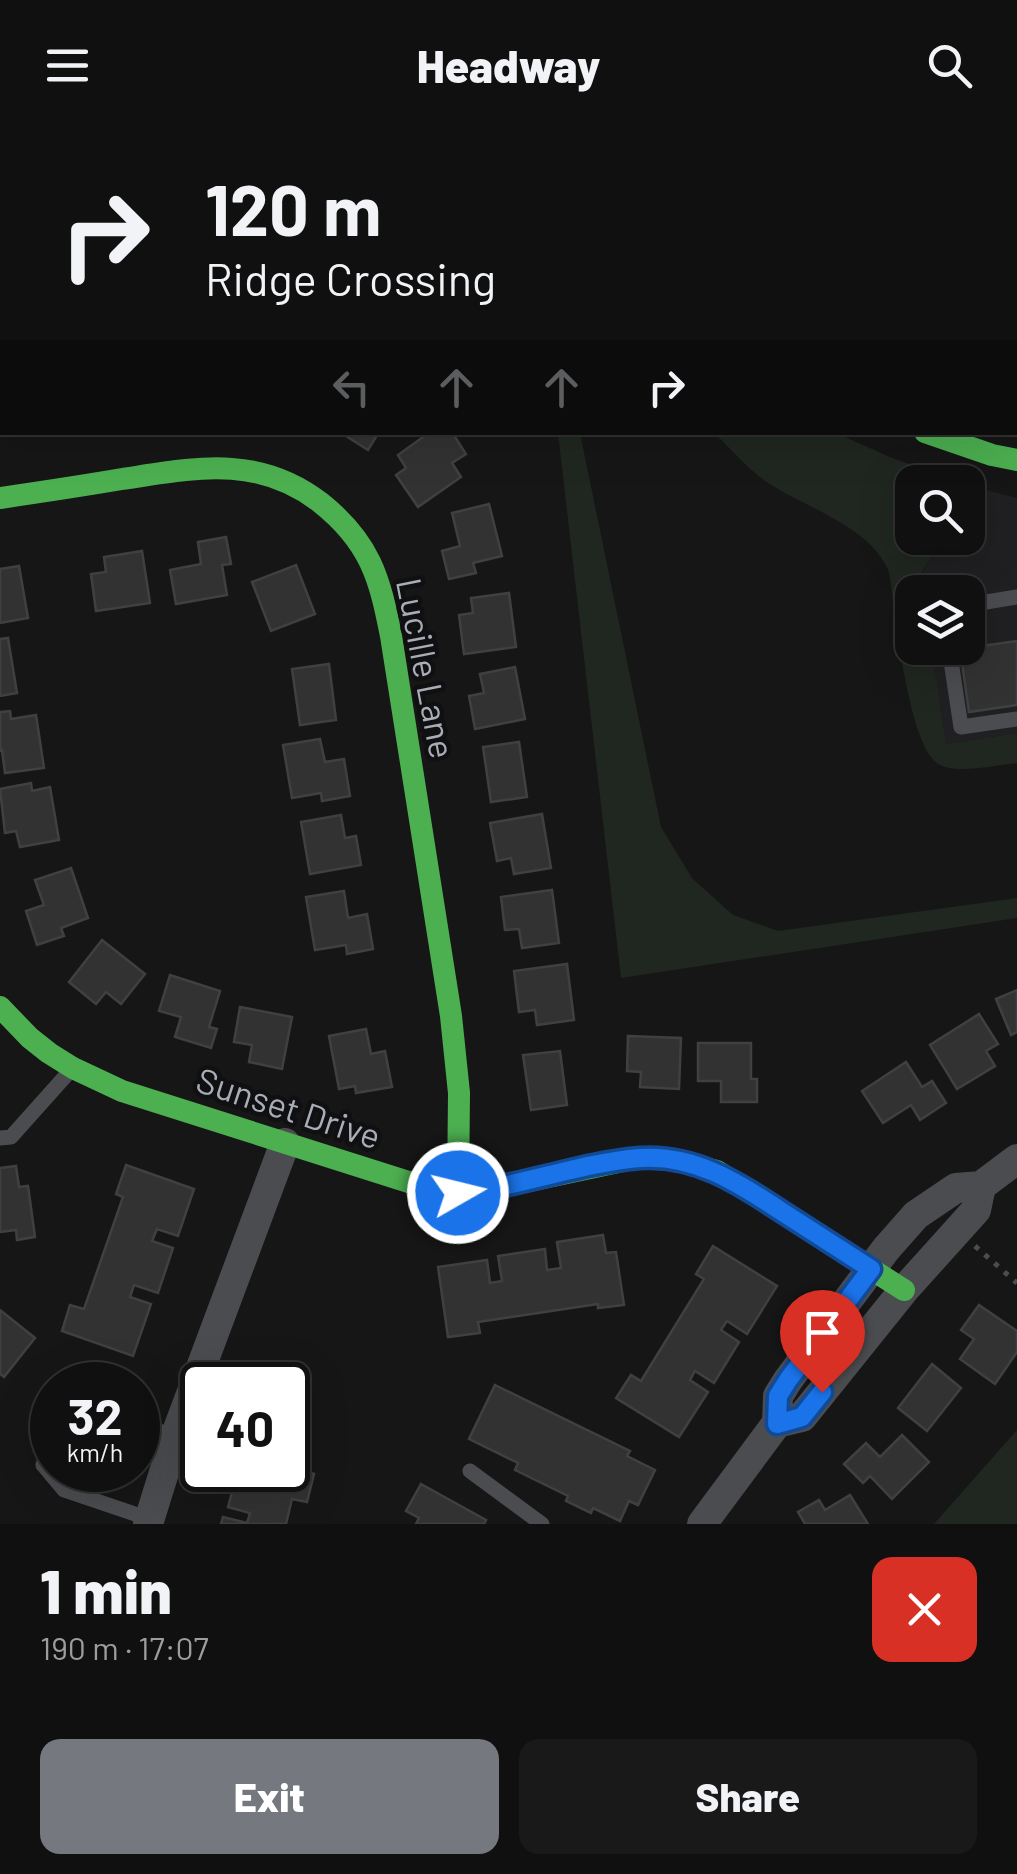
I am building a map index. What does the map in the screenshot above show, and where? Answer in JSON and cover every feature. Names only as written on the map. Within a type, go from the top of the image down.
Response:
[{"type":"street","points":[[934,435],[1017,460]]},
{"type":"street","name":"Lucille Lane","points":[[0,498],[175,472],[248,469],[274,477],[322,502],[364,551],[384,601],[392,636],[450,1016],[459,1093],[458,1193]]},
{"type":"street","name":"Sunset Drive","points":[[0,1007],[30,1038],[73,1068],[122,1091],[418,1185],[458,1193],[509,1186],[624,1160],[656,1158],[707,1168],[735,1181],[904,1290]]},
{"type":"street","points":[[149,1521],[174,1437],[286,1143]]},
{"type":"street","points":[[702,1524],[777,1424],[778,1396],[788,1380],[916,1215],[956,1188],[980,1186],[1017,1159]]},
{"type":"street","points":[[777,1424],[802,1417],[904,1290],[976,1210],[980,1186]]},
{"type":"lane","points":[[985,603],[1017,597]]},
{"type":"lane","points":[[951,665],[961,726],[1017,718]]},
{"type":"lane","points":[[0,1138],[10,1137],[73,1068]]},
{"type":"lane","points":[[160,1432],[174,1437]]},
{"type":"lane","points":[[470,1471],[542,1524]]},
{"type":"lane","points":[[69,1492],[149,1521]]},
{"type":"path","points":[[965,1238],[1017,1282]]},
{"type":"shaded area","points":[[558,435],[580,435],[661,827],[692,878],[733,915],[778,931],[1017,898],[1017,918],[621,978]]},
{"type":"shaded area","points":[[716,435],[840,435],[912,465],[895,465],[895,555],[933,555],[921,575],[895,575],[895,616],[889,572],[868,542],[765,481]]},
{"type":"shaded area","points":[[985,490],[1017,498],[1017,733],[946,744],[934,665],[985,665],[985,575],[921,575],[933,555],[985,555]]},
{"type":"shaded area","points":[[903,665],[934,665],[946,744],[1017,733],[1017,763],[956,769],[940,765],[919,734]]},
{"type":"shaded area","points":[[1017,1430],[1017,1524],[934,1524]]},
{"type":"building","points":[[346,435],[377,435],[368,450]]},
{"type":"building","points":[[426,435],[454,435],[466,454],[452,463],[461,477],[418,507],[396,475],[406,468],[398,455]]},
{"type":"building","points":[[489,504],[502,556],[473,563],[476,573],[449,579],[442,551],[460,546],[452,513]]},
{"type":"building","points":[[226,537],[231,564],[222,565],[227,595],[176,604],[170,570],[201,564],[198,542]]},
{"type":"building","points":[[142,551],[150,603],[96,611],[91,574],[106,572],[104,557]]},
{"type":"building","points":[[296,565],[315,614],[271,631],[252,582]]},
{"type":"building","points":[[19,566],[28,618],[0,623],[0,569]]},
{"type":"building","points":[[509,593],[516,647],[464,654],[459,615],[473,613],[471,598]]},
{"type":"building","points":[[8,638],[17,693],[0,696],[0,639]]},
{"type":"building","points":[[1017,641],[1017,705],[969,712],[962,665],[985,665],[985,645]]},
{"type":"building","points":[[329,664],[336,720],[300,725],[292,669]]},
{"type":"building","points":[[515,667],[525,719],[475,729],[469,696],[484,693],[480,674]]},
{"type":"building","points":[[10,711],[11,719],[36,715],[44,768],[5,773],[0,751],[0,712]]},
{"type":"building","points":[[320,739],[325,762],[344,759],[350,796],[322,801],[321,793],[292,798],[283,745]]},
{"type":"building","points":[[519,742],[527,797],[491,802],[483,747]]},
{"type":"building","points":[[31,783],[32,791],[50,787],[59,840],[20,847],[16,831],[5,833],[0,789]]},
{"type":"building","points":[[542,814],[551,868],[514,874],[511,858],[497,861],[490,823]]},
{"type":"building","points":[[341,815],[345,838],[356,836],[361,865],[310,874],[301,822]]},
{"type":"building","points":[[71,868],[88,918],[61,928],[64,936],[37,945],[26,911],[44,905],[35,880]]},
{"type":"building","points":[[552,890],[559,943],[522,948],[519,929],[505,930],[501,897]]},
{"type":"building","points":[[344,891],[348,918],[367,914],[373,949],[347,954],[346,945],[315,950],[306,897]]},
{"type":"building","points":[[102,940],[145,974],[121,1004],[106,992],[96,1004],[69,982]]},
{"type":"building","points":[[567,964],[574,1020],[537,1025],[535,1010],[519,1012],[514,971]]},
{"type":"building","points":[[170,975],[220,991],[209,1027],[217,1029],[211,1048],[175,1037],[181,1017],[159,1011]]},
{"type":"building","points":[[1017,990],[1017,1032],[1011,1035],[996,999]]},
{"type":"building","points":[[240,1007],[292,1017],[282,1069],[249,1062],[252,1045],[234,1042]]},
{"type":"building","points":[[979,1014],[998,1044],[986,1051],[995,1066],[957,1089],[930,1045]]},
{"type":"building","points":[[366,1029],[371,1054],[385,1051],[392,1087],[356,1093],[355,1086],[339,1089],[329,1036]]},
{"type":"building","points":[[628,1036],[681,1038],[679,1089],[640,1087],[641,1072],[627,1071]]},
{"type":"building","points":[[698,1043],[751,1043],[751,1079],[757,1079],[757,1102],[721,1102],[721,1081],[698,1081]]},
{"type":"building","points":[[560,1051],[567,1105],[531,1110],[523,1055]]},
{"type":"building","points":[[906,1062],[922,1087],[932,1081],[946,1103],[920,1120],[911,1105],[883,1123],[862,1091]]},
{"type":"building","points":[[126,1165],[194,1189],[178,1236],[157,1229],[152,1241],[173,1248],[158,1293],[134,1285],[130,1297],[151,1304],[133,1356],[62,1331],[70,1305],[84,1309],[123,1197],[116,1194]]},
{"type":"building","points":[[16,1166],[19,1187],[28,1186],[35,1237],[17,1240],[16,1230],[0,1232],[0,1168]]},
{"type":"building","points":[[603,1235],[606,1253],[616,1252],[624,1305],[598,1308],[598,1304],[478,1322],[480,1333],[448,1337],[438,1267],[487,1260],[490,1283],[502,1281],[498,1256],[545,1249],[547,1270],[561,1268],[557,1242]]},
{"type":"building","points":[[713,1246],[777,1286],[747,1334],[727,1321],[721,1330],[739,1342],[714,1383],[695,1371],[690,1380],[708,1392],[679,1437],[616,1398],[631,1375],[641,1381],[704,1279],[696,1274]]},
{"type":"building","points":[[979,1305],[1017,1331],[1017,1352],[995,1384],[960,1359],[974,1339],[961,1330]]},
{"type":"building","points":[[0,1310],[35,1338],[4,1377],[0,1374]]},
{"type":"building","points":[[932,1364],[961,1388],[927,1431],[898,1408]]},
{"type":"building","points":[[495,1385],[630,1451],[627,1456],[655,1470],[638,1505],[629,1501],[620,1521],[593,1508],[591,1513],[566,1501],[568,1496],[515,1470],[518,1463],[469,1439]]},
{"type":"building","points":[[902,1435],[929,1462],[892,1499],[870,1476],[863,1483],[844,1464],[866,1443],[880,1457]]},
{"type":"building","points":[[421,1484],[486,1520],[484,1524],[416,1524],[419,1518],[406,1511]]},
{"type":"building","points":[[232,1492],[310,1492],[307,1502],[292,1499],[286,1524],[221,1524],[223,1517],[247,1523],[250,1513],[228,1507]]},
{"type":"building","points":[[850,1495],[868,1524],[805,1524],[798,1512],[819,1500],[825,1510]]},
{"type":"traffic: fast","points":[[934,435],[1017,460]]},
{"type":"traffic: fast","points":[[0,498],[175,471],[250,471],[297,487],[321,503],[361,545],[377,580],[391,636],[451,1016],[459,1093],[458,1193]]},
{"type":"traffic: fast","points":[[0,1007],[49,1053],[122,1091],[418,1185],[458,1193],[482,1191],[637,1158],[677,1160],[717,1171],[904,1290]]},
{"type":"route","points":[[458,1193],[636,1158],[697,1164],[735,1181],[871,1269],[778,1396],[777,1424],[802,1417],[822,1392]]}]
